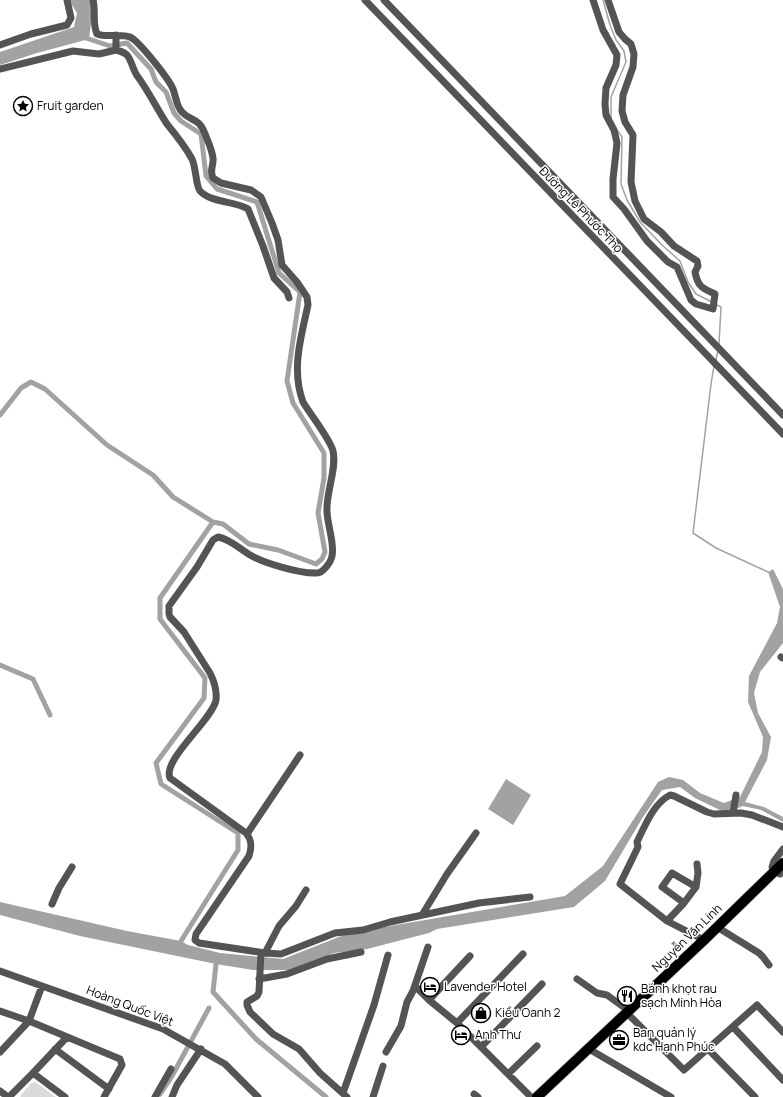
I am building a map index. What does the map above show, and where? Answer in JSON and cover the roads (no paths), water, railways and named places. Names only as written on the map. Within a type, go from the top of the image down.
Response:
[{"type":"highway","name":"Nguyễn Văn Linh","points":[[537,1097],[780,868]]},
{"type":"street","points":[[0,45],[31,34],[67,26],[71,18],[67,0]]},
{"type":"street","points":[[93,0],[95,8],[95,30],[97,34],[130,38],[144,48],[169,81],[181,112],[200,124],[206,135],[213,158],[213,164],[210,170],[213,178],[221,183],[251,190],[262,200],[278,240],[282,265],[307,296],[308,301],[297,359],[298,380],[302,402],[333,451],[333,468],[328,490],[326,510],[333,552],[331,561],[320,573],[297,571],[259,559],[226,539],[215,538],[197,567],[170,602],[168,610],[170,617],[184,632],[210,673],[213,679],[216,699],[215,704],[206,718],[189,738],[170,768],[170,778],[247,834],[250,837],[251,843],[249,856],[196,934],[195,940],[199,943],[262,954],[281,954],[331,934],[363,930],[390,922],[479,903],[530,897]]},
{"type":"street","name":"Đường Lê Phước Thọ","points":[[365,0],[783,434]]},
{"type":"street","name":"Đường Lê Phước Thọ","points":[[384,0],[783,415]]},
{"type":"street","points":[[594,0],[603,30],[617,55],[616,65],[606,88],[605,104],[606,115],[614,130],[617,142],[613,180],[614,197],[647,242],[668,262],[677,267],[690,300],[713,310],[714,294],[702,288],[698,281],[695,272],[698,266],[697,261],[674,246],[662,232],[644,219],[635,201],[631,182],[633,135],[625,122],[622,111],[623,95],[633,68],[634,54],[631,44],[622,37],[618,29],[608,0]]},
{"type":"street","points":[[396,32],[406,23]]},
{"type":"street","points":[[116,36],[116,49]]},
{"type":"street","points":[[0,69],[73,51],[99,54],[116,49],[126,55],[163,117],[188,152],[196,172],[199,190],[222,202],[248,209],[274,278],[287,292],[289,298]]},
{"type":"street","points":[[662,309],[671,300]]},
{"type":"street","points":[[247,834],[300,755]]},
{"type":"street","points":[[704,940],[667,921],[620,884],[638,846],[637,842],[658,804],[670,795],[680,798],[707,812],[721,815],[734,812],[752,815],[783,827]]},
{"type":"street","points":[[734,812],[736,795]]},
{"type":"street","points":[[422,915],[447,874],[476,833]]},
{"type":"street","points":[[780,868],[772,867],[772,864],[783,849]]},
{"type":"street","points":[[667,921],[684,903],[696,887],[698,873],[697,864]]},
{"type":"street","points":[[52,904],[59,888],[72,867]]},
{"type":"street","points":[[684,903],[662,888],[672,873],[696,887]]},
{"type":"street","points":[[306,890],[294,910],[279,926],[262,954],[258,994],[247,1003],[250,1012],[273,1034],[299,1050],[345,1095],[374,1005],[388,955]]},
{"type":"street","points":[[717,927],[759,953],[770,965]]},
{"type":"street","points":[[386,1052],[401,1026],[407,1002],[415,986],[428,947]]},
{"type":"street","points":[[259,978],[287,974],[327,959],[361,952]]},
{"type":"street","points":[[457,1023],[523,954]]},
{"type":"street","points":[[429,1000],[470,956]]},
{"type":"street","name":"Hoàng Quốc Việt","points":[[0,971],[163,1029],[225,1064],[258,1097]]},
{"type":"street","points":[[577,980],[597,994],[607,994],[628,1012],[684,1070],[757,1005],[783,1032]]},
{"type":"street","points":[[481,1047],[542,984]]},
{"type":"street","points":[[0,1052],[29,1021],[42,986]]},
{"type":"street","points":[[415,986],[429,1000],[457,1023],[530,1097]]},
{"type":"street","points":[[0,1011],[29,1021],[120,1059],[122,1065],[104,1097]]},
{"type":"street","points":[[733,1027],[783,1080]]},
{"type":"street","points":[[0,1091],[9,1097],[66,1037]]},
{"type":"street","points":[[508,1074],[537,1046]]},
{"type":"street","points":[[55,1049],[109,1088]]},
{"type":"street","points":[[172,1097],[177,1085],[200,1049]]},
{"type":"street","points":[[589,1049],[671,1097]]},
{"type":"street","points":[[708,1049],[755,1097]]},
{"type":"street","points":[[373,1097],[383,1066]]},
{"type":"street","points":[[155,1097],[171,1069]]},
{"type":"street","points":[[33,1073],[65,1097]]},
{"type":"waterway","points":[[603,0],[610,25],[616,40],[624,51],[626,62],[611,97],[611,118]]},
{"type":"waterway","points":[[0,415],[21,388],[31,382],[45,389],[107,445],[153,475],[173,497],[213,522],[223,524],[249,544],[278,550],[316,564],[322,559],[325,552],[318,513],[324,478],[324,453],[293,403],[287,381],[300,292],[279,273],[257,202],[217,189],[206,176],[201,134],[181,121],[174,113],[166,92],[156,82],[151,69],[127,43],[110,46],[83,37]]},
{"type":"waterway","points":[[617,130],[622,137],[621,184],[627,200],[640,222],[680,261],[688,282],[696,294],[712,302]]},
{"type":"waterway","points":[[717,305],[721,307],[719,344]]},
{"type":"waterway","points":[[716,360],[718,350]]},
{"type":"waterway","points":[[714,366],[693,533],[716,548],[768,572]]},
{"type":"waterway","points":[[181,941],[238,850],[238,833],[161,784],[156,763],[204,698],[205,678],[160,619],[160,598],[213,522]]},
{"type":"waterway","points":[[0,665],[33,679],[50,715]]},
{"type":"waterway","points":[[216,964],[213,992],[256,1039],[326,1097]]},
{"type":"waterway","points":[[160,1094],[172,1076],[209,1008]]},
{"type":"place","name":"Fruit garden","points":[[23,106]]},
{"type":"place","name":"Lavender Hotel","points":[[430,987]]},
{"type":"place","name":"Bánh khọt rau sạch Minh Hòa","points":[[627,996]]},
{"type":"place","name":"Kiều Oanh 2","points":[[481,1013]]},
{"type":"place","name":"Anh Thư","points":[[461,1035]]},
{"type":"place","name":"Ban quản lý kdc Hạnh Phúc","points":[[619,1040]]}]
